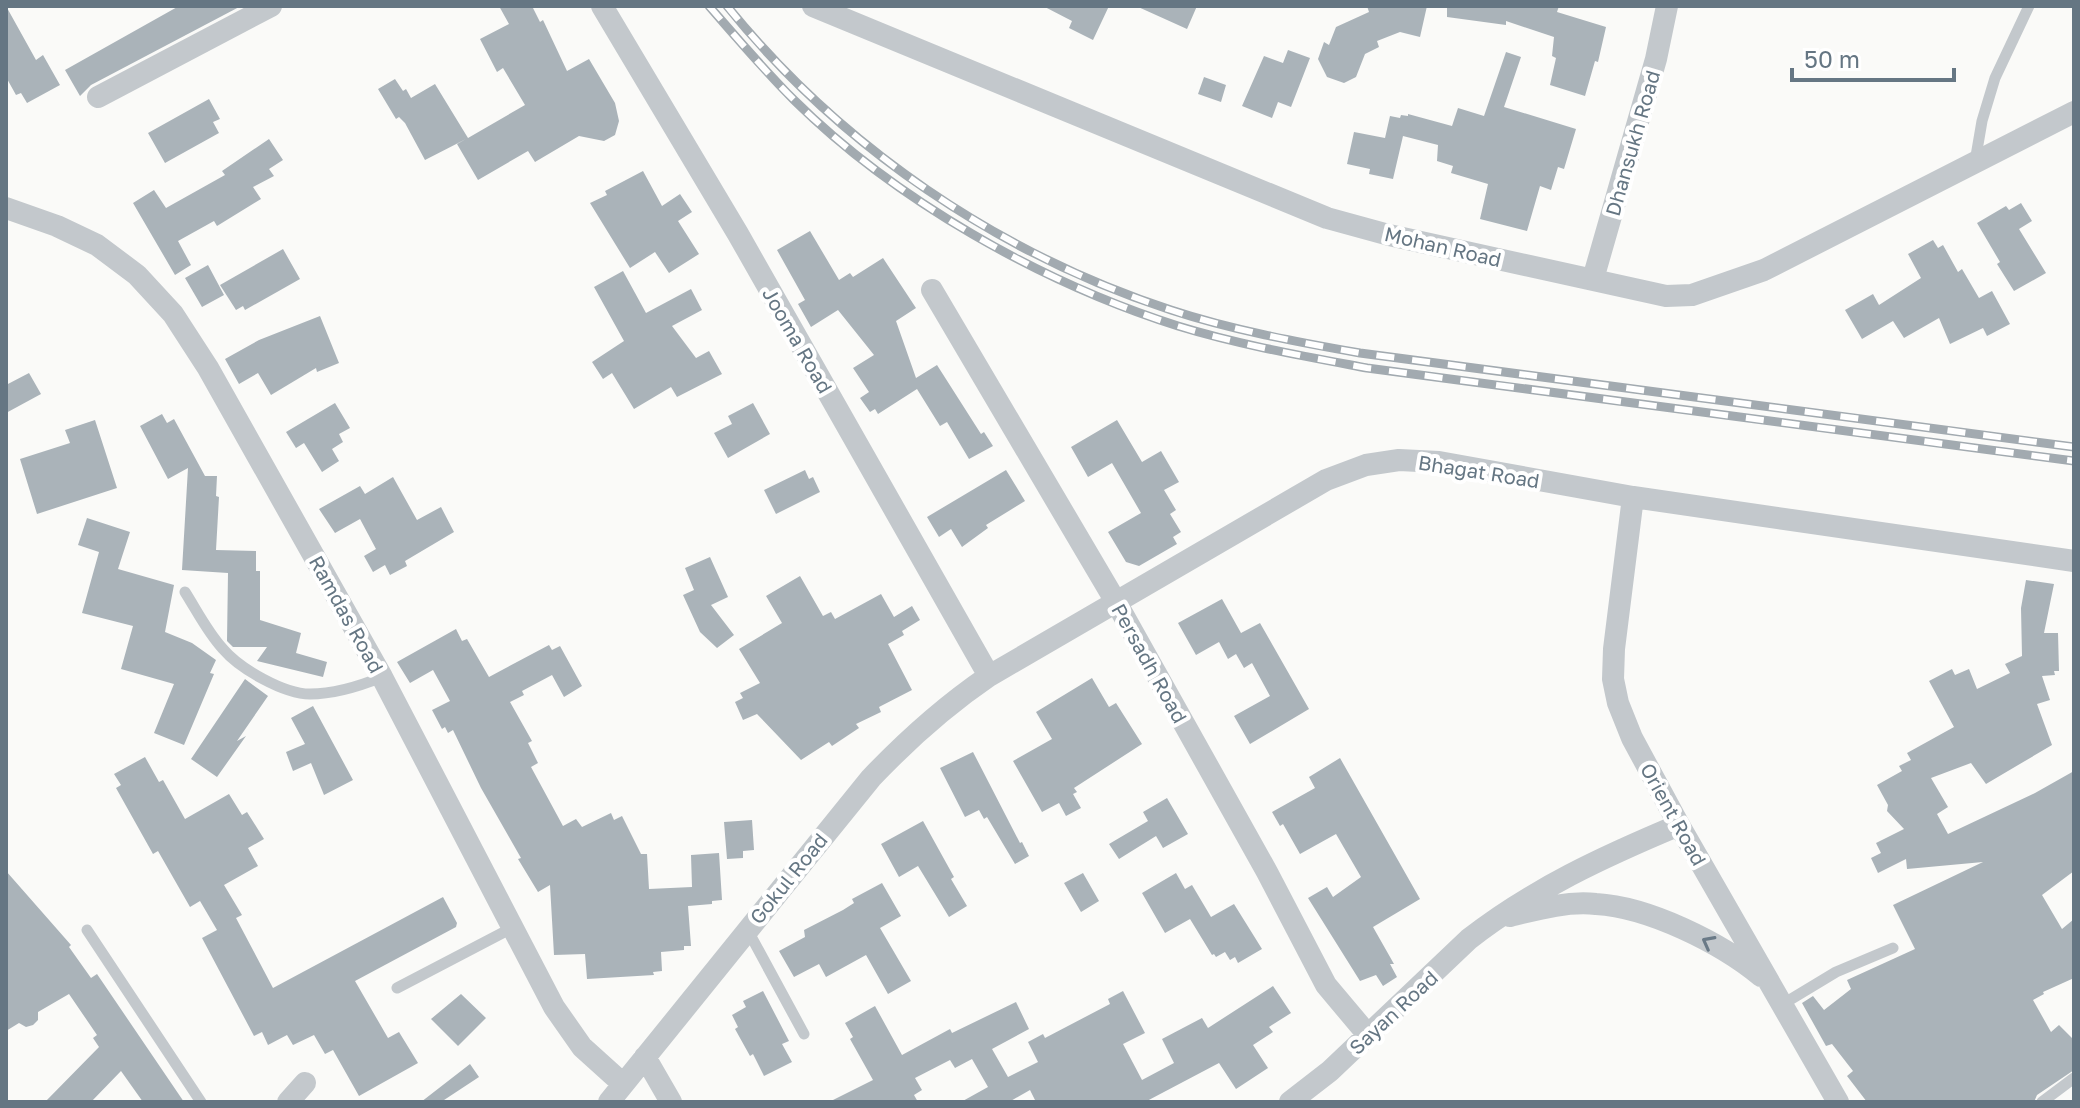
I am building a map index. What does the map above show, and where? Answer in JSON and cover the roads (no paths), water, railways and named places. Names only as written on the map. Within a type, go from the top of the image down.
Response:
[{"type":"street","points":[[98,97],[271,6]]},
{"type":"street","name":"Jooma Road","points":[[602,6],[738,234],[989,676]]},
{"type":"street","name":"Mohan Road","points":[[813,6],[1327,218],[1389,235],[1666,296],[1692,295],[1764,270],[2072,113]]},
{"type":"street","name":"Dhansukh Road","points":[[1593,279],[1656,59],[1667,6]]},
{"type":"street","name":"Ramdas Road","points":[[6,208],[57,226],[97,245],[137,275],[173,314],[208,368],[382,677],[554,1007],[582,1047],[623,1084]]},
{"type":"street","name":"Persadh Road","points":[[932,290],[1116,602],[1267,872],[1326,985],[1368,1035]]},
{"type":"street","name":"Bhagat Road","points":[[989,676],[1326,480],[1366,465],[1399,460],[1439,462],[1633,497],[2074,561]]},
{"type":"street","name":"Orient Road","points":[[1633,497],[1614,649],[1613,679],[1618,703],[1632,738],[1679,825],[1838,1102]]},
{"type":"street","name":"Gokul Road","points":[[609,1102],[871,778],[909,737],[989,676]]},
{"type":"street","name":"Sayan Road","points":[[1290,1102],[1330,1071],[1493,920],[1541,889],[1679,825]]},
{"type":"street","name":"Sayan Road","points":[[1493,920],[1555,906],[1597,903],[1646,915],[1702,937],[1737,957],[1778,995]]},
{"type":"street","points":[[645,1057],[671,1102]]},
{"type":"street","points":[[288,1102],[305,1083]]},
{"type":"lane","points":[[1975,163],[1982,121],[1995,78],[2029,6]]},
{"type":"lane","points":[[185,592],[223,649],[248,670],[277,686],[307,694],[350,688],[382,677]]},
{"type":"lane","points":[[397,988],[512,928]]},
{"type":"lane","points":[[747,928],[804,1034]]},
{"type":"lane","points":[[87,930],[201,1102]]},
{"type":"lane","points":[[1778,995],[1893,948]]},
{"type":"lane","points":[[2042,1102],[2074,1078]]},
{"type":"railway","points":[[709,6],[761,66],[834,137],[924,204],[1023,262],[1075,287],[1178,326],[1367,368],[2074,461]]},
{"type":"railway","points":[[727,6],[820,105],[927,190],[1045,259],[1107,287],[1171,310],[1289,340],[1360,353],[2074,447]]}]
